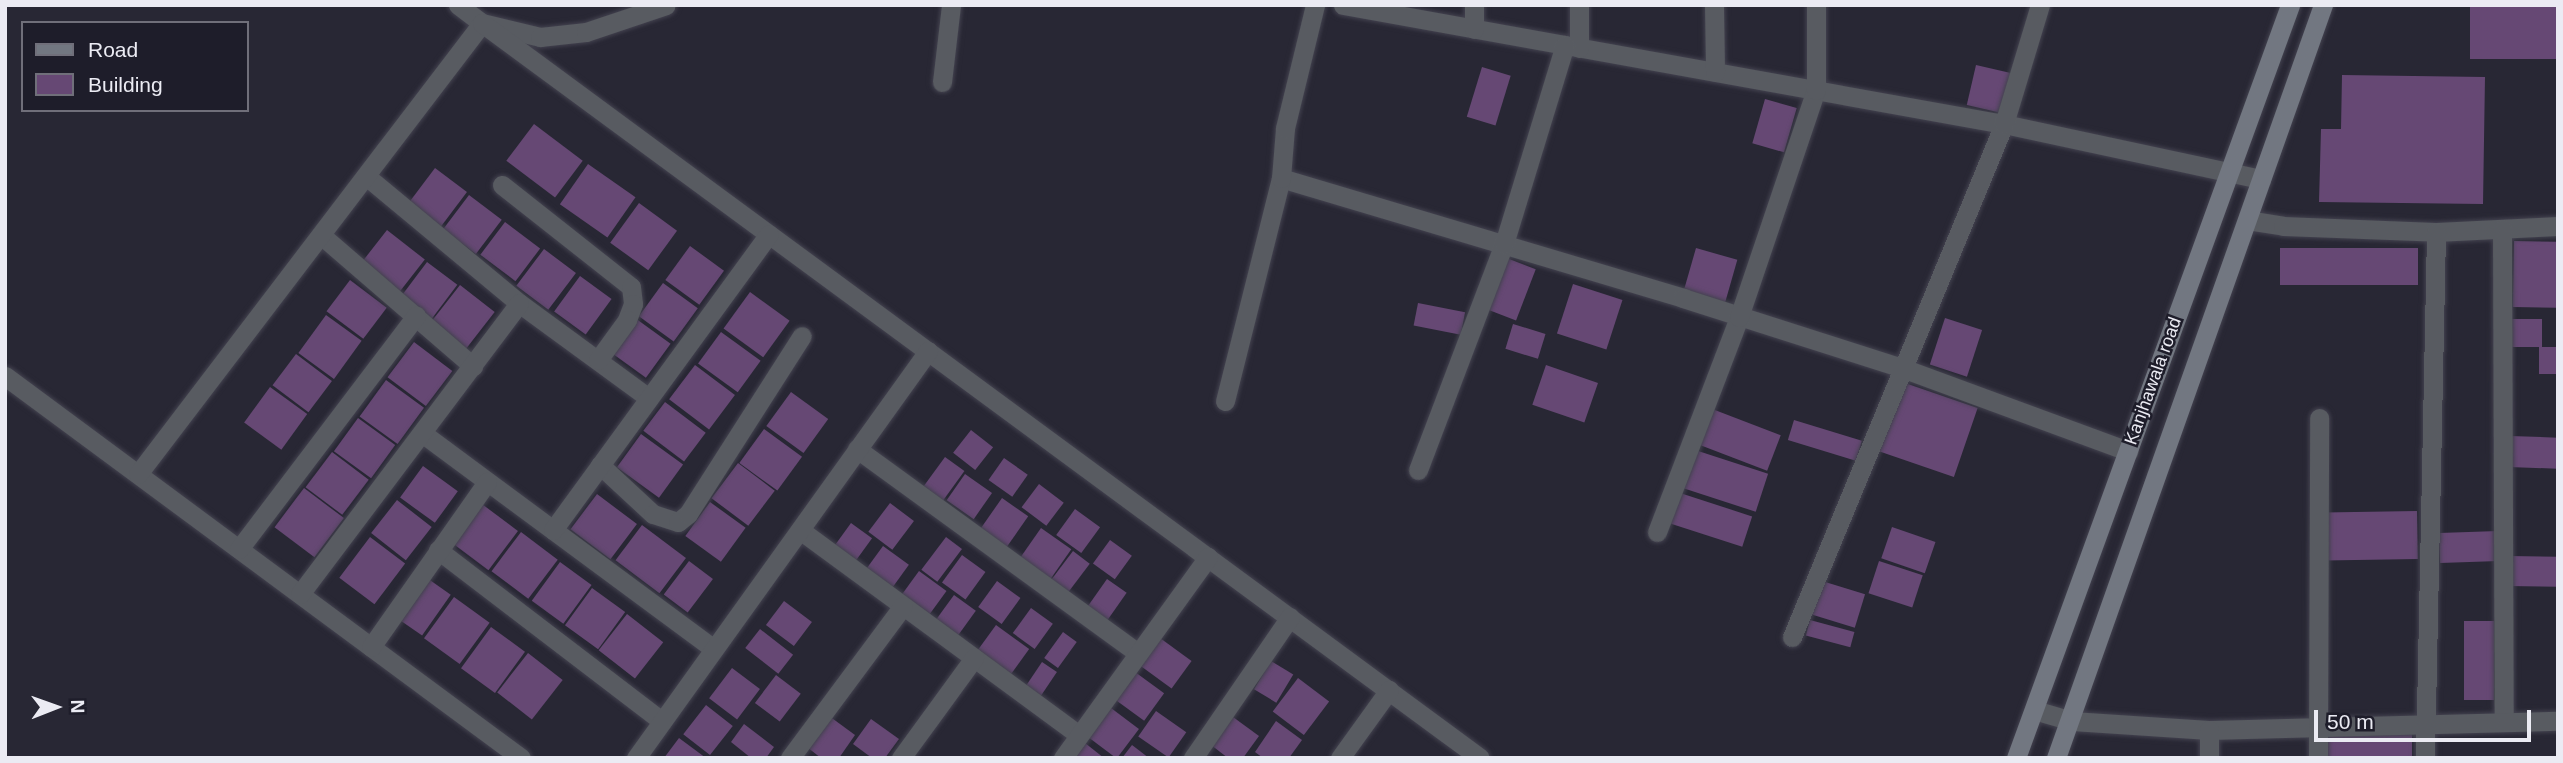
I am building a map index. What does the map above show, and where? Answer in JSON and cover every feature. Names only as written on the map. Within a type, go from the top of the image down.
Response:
[{"type":"main road","name":"Kanjhawala road","points":[[2016,758],[2232,172],[2290,5]]},
{"type":"main road","name":"Kanjhawala road","points":[[2056,758],[2072,721],[2323,5]]},
{"type":"street","points":[[458,5],[1480,758]]},
{"type":"street","points":[[482,23],[518,35],[563,37],[666,5]]},
{"type":"street","points":[[942,82],[951,5]]},
{"type":"street","points":[[1225,401],[1281,178],[1285,128],[1315,5]]},
{"type":"street","points":[[1343,5],[2004,124],[2261,179]]},
{"type":"street","points":[[1474,5],[1474,29]]},
{"type":"street","points":[[1418,470],[1504,244],[1572,46],[1579,5]]},
{"type":"street","points":[[1714,5],[1715,72]]},
{"type":"street","points":[[1657,532],[1739,317],[1816,90],[1816,5]]},
{"type":"street","points":[[1792,637],[2004,124],[2040,5]]},
{"type":"street","points":[[138,474],[482,23]]},
{"type":"street","points":[[366,176],[519,303],[649,398]]},
{"type":"street","points":[[1281,178],[1504,244],[1905,369],[2128,451]]},
{"type":"street","points":[[502,185],[631,287],[633,304],[627,320],[598,360]]},
{"type":"street","points":[[2247,220],[2283,226],[2436,232],[2558,226]]},
{"type":"street","points":[[2502,229],[2504,722]]},
{"type":"street","points":[[2425,758],[2436,232]]},
{"type":"street","points":[[553,530],[769,234]]},
{"type":"street","points":[[321,235],[472,366]]},
{"type":"street","points":[[300,594],[519,303]]},
{"type":"street","points":[[239,549],[416,316]]},
{"type":"street","points":[[600,465],[653,514],[678,522],[802,336]]},
{"type":"street","points":[[636,758],[928,351]]},
{"type":"street","points":[[5,376],[521,758]]},
{"type":"street","points":[[2318,758],[2319,418]]},
{"type":"street","points":[[422,433],[715,649]]},
{"type":"street","points":[[857,449],[1138,653]]},
{"type":"street","points":[[371,647],[487,482]]},
{"type":"street","points":[[800,530],[1079,735]]},
{"type":"street","points":[[438,550],[662,721]]},
{"type":"street","points":[[1063,758],[1208,556]]},
{"type":"street","points":[[790,758],[904,606]]},
{"type":"street","points":[[1193,758],[1290,617]]},
{"type":"street","points":[[901,758],[974,658]]},
{"type":"street","points":[[1340,758],[1389,690]]},
{"type":"street","points":[[2034,710],[2072,721],[2209,730],[2318,724],[2558,721]]},
{"type":"street","points":[[2208,758],[2209,730]]},
{"type":"building","points":[[2470,5],[2558,5],[2558,59],[2470,59]]},
{"type":"building","points":[[1976,65],[2015,74],[2006,114],[1967,105]]},
{"type":"building","points":[[1482,67],[1511,76],[1495,125],[1467,117]]},
{"type":"building","points":[[2342,75],[2485,77],[2483,204],[2319,202],[2321,129],[2341,129]]},
{"type":"building","points":[[1765,99],[1797,108],[1784,152],[1752,143]]},
{"type":"building","points":[[534,124],[583,161],[555,197],[506,161]]},
{"type":"building","points":[[588,164],[636,197],[607,237],[560,204]]},
{"type":"building","points":[[435,168],[467,192],[439,229],[407,205]]},
{"type":"building","points":[[469,195],[502,220],[476,254],[443,229]]},
{"type":"building","points":[[639,203],[677,231],[648,270],[610,243]]},
{"type":"building","points":[[505,222],[540,248],[515,281],[480,255]]},
{"type":"building","points":[[387,230],[425,260],[396,297],[358,267]]},
{"type":"building","points":[[2514,241],[2558,242],[2557,308],[2513,307]]},
{"type":"building","points":[[690,246],[724,271],[699,305],[665,280]]},
{"type":"building","points":[[1696,248],[1737,260],[1725,302],[1684,290]]},
{"type":"building","points":[[2280,248],[2418,248],[2418,285],[2280,285]]},
{"type":"building","points":[[544,249],[576,273],[548,310],[516,286]]},
{"type":"building","points":[[1504,257],[1536,269],[1516,321],[1484,308]]},
{"type":"building","points":[[427,262],[457,285],[430,322],[399,299]]},
{"type":"building","points":[[580,276],[612,299],[586,335],[554,312]]},
{"type":"building","points":[[350,280],[387,308],[363,339],[327,311]]},
{"type":"building","points":[[663,283],[698,308],[674,341],[639,316]]},
{"type":"building","points":[[1573,284],[1622,300],[1606,350],[1557,333]]},
{"type":"building","points":[[460,285],[495,312],[465,351],[430,324]]},
{"type":"building","points":[[750,292],[790,321],[763,357],[724,328]]},
{"type":"building","points":[[1418,303],[1465,312],[1461,335],[1414,326]]},
{"type":"building","points":[[326,315],[362,341],[334,379],[298,353]]},
{"type":"building","points":[[635,318],[671,344],[646,378],[610,352]]},
{"type":"building","points":[[1945,318],[1982,330],[1967,377],[1930,365]]},
{"type":"building","points":[[2509,319],[2542,319],[2542,347],[2509,347]]},
{"type":"building","points":[[1513,324],[1546,334],[1538,359],[1505,349]]},
{"type":"building","points":[[721,332],[761,361],[738,392],[698,364]]},
{"type":"building","points":[[414,342],[452,371],[426,406],[388,377]]},
{"type":"building","points":[[2539,347],[2558,347],[2558,374],[2539,374]]},
{"type":"building","points":[[296,354],[332,381],[308,412],[273,385]]},
{"type":"building","points":[[695,365],[735,395],[709,429],[669,399]]},
{"type":"building","points":[[1546,365],[1598,383],[1584,423],[1532,405]]},
{"type":"building","points":[[386,380],[424,408],[398,444],[360,416]]},
{"type":"building","points":[[1902,382],[1978,408],[1954,477],[1878,451]]},
{"type":"building","points":[[270,387],[307,414],[281,450],[244,423]]},
{"type":"building","points":[[791,392],[828,419],[804,453],[766,426]]},
{"type":"building","points":[[665,402],[706,433],[684,461],[643,431]]},
{"type":"building","points":[[1707,407],[1781,435],[1767,471],[1693,442]]},
{"type":"building","points":[[358,418],[395,445],[371,478],[334,451]]},
{"type":"building","points":[[1794,420],[1862,441],[1856,461],[1788,440]]},
{"type":"building","points":[[764,429],[802,457],[777,491],[739,463]]},
{"type":"building","points":[[971,430],[993,447],[975,470],[953,453]]},
{"type":"building","points":[[641,434],[683,465],[659,498],[617,467]]},
{"type":"building","points":[[2510,436],[2558,438],[2557,469],[2509,467]]},
{"type":"building","points":[[1692,449],[1768,474],[1756,512],[1680,487]]},
{"type":"building","points":[[332,452],[369,480],[342,515],[306,487]]},
{"type":"building","points":[[945,457],[964,471],[943,500],[924,486]]},
{"type":"building","points":[[1004,458],[1028,475],[1012,497],[989,480]]},
{"type":"building","points":[[738,463],[775,491],[748,526],[712,498]]},
{"type":"building","points":[[423,466],[458,491],[435,523],[400,498]]},
{"type":"building","points":[[965,474],[992,493],[974,519],[947,500]]},
{"type":"building","points":[[1039,484],[1064,503],[1046,526],[1022,507]]},
{"type":"building","points":[[304,488],[344,518],[314,557],[275,527]]},
{"type":"building","points":[[1677,492],[1752,516],[1742,547],[1667,522]]},
{"type":"building","points":[[597,494],[637,524],[610,559],[571,529]]},
{"type":"building","points":[[1002,498],[1028,516],[1006,548],[980,530]]},
{"type":"building","points":[[397,500],[432,527],[406,560],[371,533]]},
{"type":"building","points":[[478,501],[518,531],[488,570],[449,540]]},
{"type":"building","points":[[710,502],[746,528],[721,562],[685,536]]},
{"type":"building","points":[[890,503],[914,521],[892,550],[868,532]]},
{"type":"building","points":[[1075,509],[1100,527],[1081,553],[1056,535]]},
{"type":"building","points":[[2417,511],[2418,559],[2325,561],[2324,513]]},
{"type":"building","points":[[851,523],[872,538],[853,564],[832,549]]},
{"type":"building","points":[[642,525],[686,558],[659,593],[616,560]]},
{"type":"building","points":[[1892,527],[1935,542],[1925,573],[1881,558]]},
{"type":"building","points":[[1041,528],[1071,549],[1049,581],[1019,560]]},
{"type":"building","points":[[2498,531],[2499,561],[2440,563],[2439,533]]},
{"type":"building","points":[[521,532],[558,560],[528,599],[492,571]]},
{"type":"building","points":[[370,537],[405,563],[374,604],[339,578]]},
{"type":"building","points":[[946,537],[962,549],[937,582],[921,570]]},
{"type":"building","points":[[1110,540],[1132,556],[1115,579],[1093,563]]},
{"type":"building","points":[[883,546],[909,565],[891,590],[865,571]]},
{"type":"building","points":[[1073,551],[1090,564],[1067,594],[1050,581]]},
{"type":"building","points":[[962,555],[985,572],[965,600],[942,583]]},
{"type":"building","points":[[2508,556],[2558,557],[2557,587],[2507,586]]},
{"type":"building","points":[[689,561],[713,579],[688,613],[664,595]]},
{"type":"building","points":[[1879,561],[1923,575],[1912,608],[1868,593]]},
{"type":"building","points":[[560,562],[592,585],[563,624],[532,601]]},
{"type":"building","points":[[919,571],[947,591],[926,619],[898,599]]},
{"type":"building","points":[[427,578],[451,595],[422,636],[398,619]]},
{"type":"building","points":[[1107,579],[1127,593],[1107,621],[1087,607]]},
{"type":"building","points":[[997,581],[1020,598],[1002,624],[978,607]]},
{"type":"building","points":[[1822,581],[1865,594],[1855,628],[1812,614]]},
{"type":"building","points":[[592,588],[625,612],[598,649],[565,625]]},
{"type":"building","points":[[954,595],[976,611],[955,639],[933,623]]},
{"type":"building","points":[[454,597],[490,623],[460,664],[424,638]]},
{"type":"building","points":[[784,601],[812,622],[794,646],[766,625]]},
{"type":"building","points":[[1031,608],[1053,624],[1035,649],[1013,633]]},
{"type":"building","points":[[627,614],[663,642],[635,679],[599,650]]},
{"type":"building","points":[[1810,620],[1854,632],[1850,647],[1806,635]]},
{"type":"building","points":[[2464,621],[2494,621],[2494,700],[2464,700]]},
{"type":"building","points":[[996,625],[1029,649],[1007,680],[974,656]]},
{"type":"building","points":[[491,627],[525,652],[495,693],[461,668]]},
{"type":"building","points":[[760,629],[793,655],[778,674],[745,648]]},
{"type":"building","points":[[1063,632],[1077,642],[1058,668],[1044,658]]},
{"type":"building","points":[[1160,638],[1192,661],[1172,688],[1140,666]]},
{"type":"building","points":[[528,653],[563,680],[532,719],[497,692]]},
{"type":"building","points":[[1271,661],[1293,674],[1276,703],[1254,689]]},
{"type":"building","points":[[1042,662],[1057,672],[1038,700],[1023,690]]},
{"type":"building","points":[[732,668],[760,689],[737,719],[709,698]]},
{"type":"building","points":[[1135,672],[1164,693],[1144,721],[1115,700]]},
{"type":"building","points":[[776,675],[801,694],[780,722],[755,703]]},
{"type":"building","points":[[1298,678],[1329,701],[1304,735],[1273,712]]},
{"type":"building","points":[[706,705],[733,726],[710,755],[683,734]]},
{"type":"building","points":[[1111,708],[1139,729],[1117,758],[1089,738]]},
{"type":"building","points":[[1156,711],[1186,732],[1169,758],[1138,736]]},
{"type":"building","points":[[825,713],[855,735],[839,758],[821,758],[803,744]]},
{"type":"building","points":[[1233,717],[1259,736],[1243,758],[1228,758],[1211,745]]},
{"type":"building","points":[[871,719],[899,739],[885,758],[872,758],[853,744]]},
{"type":"building","points":[[1276,721],[1302,740],[1289,758],[1263,758],[1255,752]]},
{"type":"building","points":[[744,724],[774,747],[766,758],[751,758],[731,742]]},
{"type":"building","points":[[2321,733],[2412,733],[2412,758],[2321,758]]},
{"type":"building","points":[[679,738],[706,758],[664,758]]},
{"type":"building","points":[[1085,743],[1104,758],[1074,758]]},
{"type":"building","points":[[1132,745],[1149,758],[1122,758]]}]
